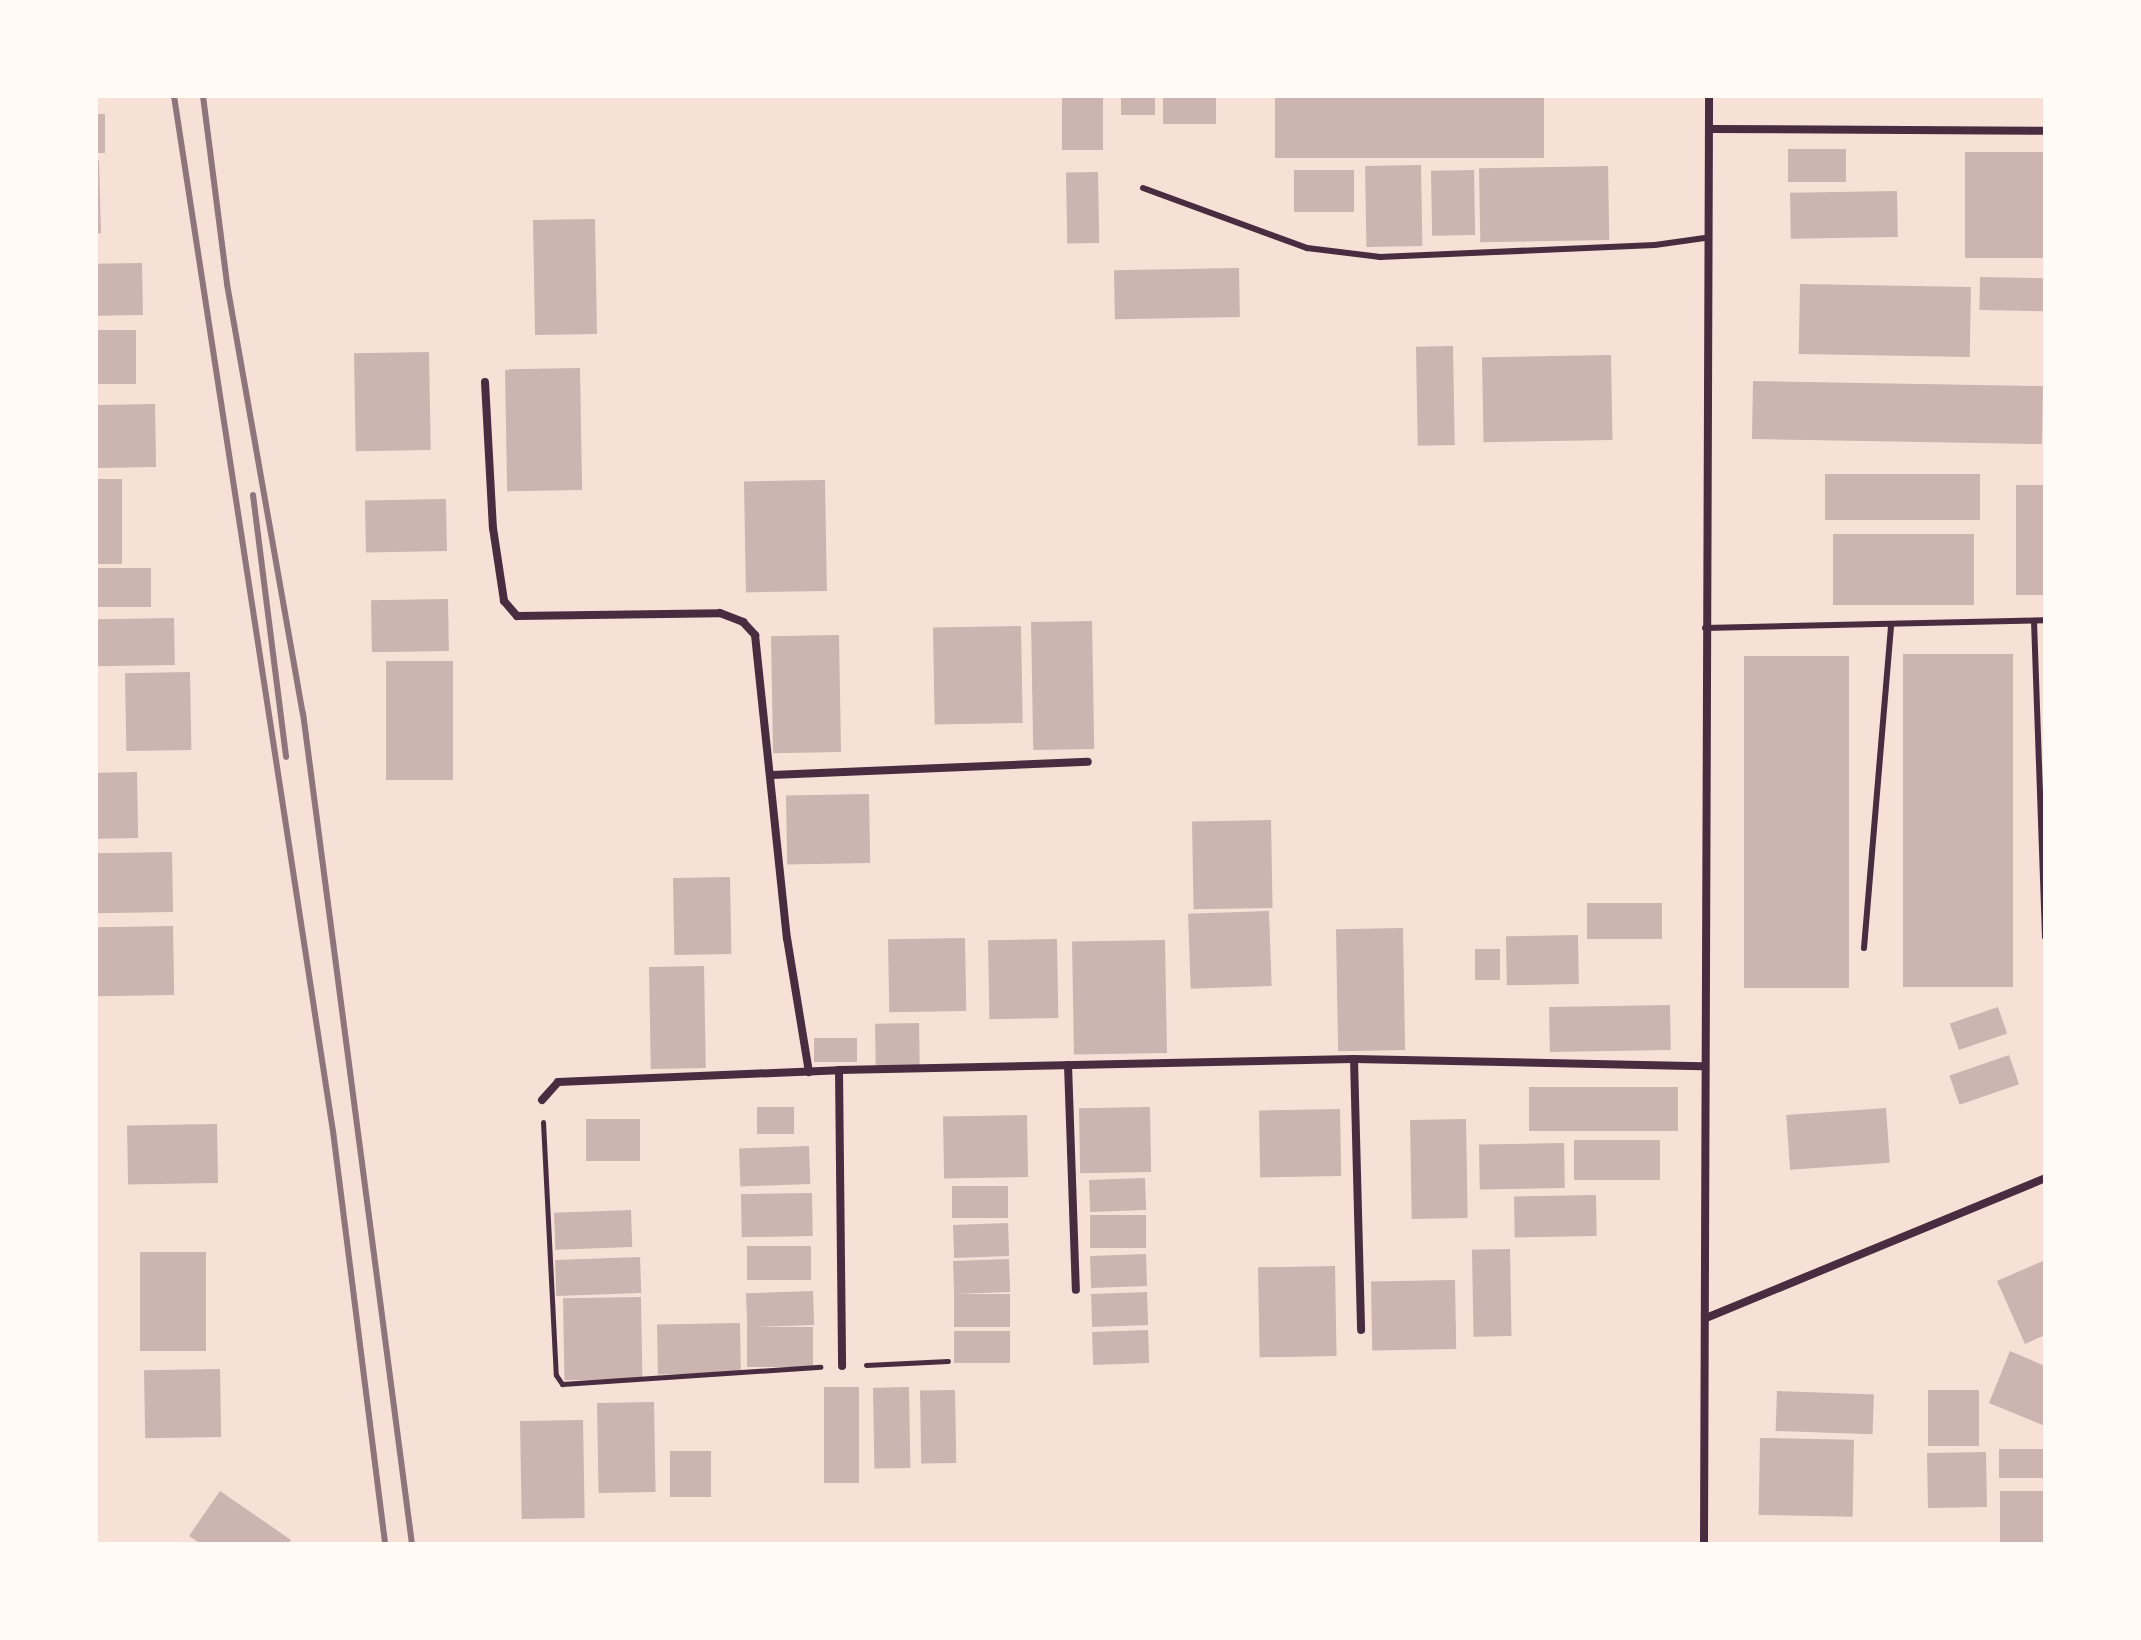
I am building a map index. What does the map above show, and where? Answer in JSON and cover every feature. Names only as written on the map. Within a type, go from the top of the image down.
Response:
[{"type":"street","points":[[1704,1544],[1706,1318],[1702,1066],[1705,238],[1709,96]]},
{"type":"street","points":[[1710,129],[2045,131]]},
{"type":"street","points":[[485,382],[493,528],[504,601],[517,616],[720,613],[743,622],[755,635],[787,938],[809,1072]]},
{"type":"street","points":[[772,775],[1088,762]]},
{"type":"street","points":[[542,1100],[558,1082],[839,1070],[1354,1059],[1702,1066]]},
{"type":"street","points":[[1354,1059],[1361,1330]]},
{"type":"street","points":[[1068,1065],[1076,1290]]},
{"type":"street","points":[[839,1070],[842,1366]]},
{"type":"street","points":[[1706,1318],[2045,1178]]},
{"type":"lane","points":[[1143,188],[1307,248],[1380,257],[1655,245],[1705,238]]},
{"type":"lane","points":[[1704,628],[2045,620]]},
{"type":"lane","points":[[2034,621],[2045,937]]},
{"type":"lane","points":[[1864,948],[1891,625]]},
{"type":"path","points":[[542,1100],[556,1375],[562,1384],[599,1385],[948,1361]]},
{"type":"building","points":[[1062,96],[1103,96],[1103,150],[1062,150]]},
{"type":"building","points":[[1121,96],[1155,96],[1155,115],[1121,115]]},
{"type":"building","points":[[1163,96],[1216,96],[1216,124],[1163,124]]},
{"type":"building","points":[[1275,96],[1544,96],[1544,158],[1275,158]]},
{"type":"building","points":[[96,114],[105,114],[105,153],[96,153]]},
{"type":"building","points":[[1788,149],[1846,149],[1846,182],[1788,182]]},
{"type":"building","points":[[1965,152],[2045,152],[2045,258],[1965,258]]},
{"type":"building","points":[[96,160],[99,160],[101,233],[96,234]]},
{"type":"building","points":[[1421,165],[1422,246],[1366,247],[1365,166]]},
{"type":"building","points":[[1608,166],[1609,240],[1480,242],[1479,168]]},
{"type":"building","points":[[1294,170],[1354,170],[1354,212],[1294,212]]},
{"type":"building","points":[[1474,170],[1475,235],[1432,236],[1431,171]]},
{"type":"building","points":[[1098,172],[1099,243],[1067,244],[1066,173]]},
{"type":"building","points":[[1897,191],[1898,237],[1791,239],[1790,193]]},
{"type":"building","points":[[595,219],[597,334],[535,335],[533,220]]},
{"type":"building","points":[[142,263],[143,315],[97,316],[96,264]]},
{"type":"building","points":[[1239,268],[1240,317],[1115,319],[1114,270]]},
{"type":"building","points":[[1980,277],[2045,278],[2044,311],[1979,310]]},
{"type":"building","points":[[1800,284],[1971,287],[1970,357],[1799,354]]},
{"type":"building","points":[[96,330],[136,330],[136,384],[96,384]]},
{"type":"building","points":[[1453,346],[1455,445],[1418,446],[1416,347]]},
{"type":"building","points":[[429,352],[431,450],[356,451],[354,353]]},
{"type":"building","points":[[1611,355],[1612,440],[1484,442],[1482,357]]},
{"type":"building","points":[[580,368],[582,490],[507,491],[505,369]]},
{"type":"building","points":[[1753,381],[2043,386],[2042,444],[1752,439]]},
{"type":"building","points":[[155,404],[156,467],[97,468],[96,405]]},
{"type":"building","points":[[1825,474],[1980,474],[1980,520],[1825,520]]},
{"type":"building","points":[[96,479],[122,479],[122,564],[96,564]]},
{"type":"building","points":[[825,480],[827,591],[746,592],[744,481]]},
{"type":"building","points":[[2016,485],[2045,485],[2045,595],[2016,595]]},
{"type":"building","points":[[446,499],[447,551],[366,552],[365,500]]},
{"type":"building","points":[[1833,534],[1974,534],[1974,605],[1833,605]]},
{"type":"building","points":[[96,568],[151,568],[151,607],[96,607]]},
{"type":"building","points":[[448,599],[449,651],[372,652],[371,600]]},
{"type":"building","points":[[174,618],[175,665],[97,666],[96,619]]},
{"type":"building","points":[[1092,621],[1094,749],[1033,750],[1031,622]]},
{"type":"building","points":[[1021,626],[1023,723],[935,725],[933,628]]},
{"type":"building","points":[[839,635],[841,752],[773,753],[771,636]]},
{"type":"building","points":[[1903,654],[2013,654],[2013,987],[1903,987]]},
{"type":"building","points":[[1744,656],[1849,656],[1849,988],[1744,988]]},
{"type":"building","points":[[386,661],[453,661],[453,780],[386,780]]},
{"type":"building","points":[[190,672],[191,750],[126,751],[125,673]]},
{"type":"building","points":[[137,772],[138,838],[97,839],[96,773]]},
{"type":"building","points":[[869,794],[870,863],[787,864],[786,795]]},
{"type":"building","points":[[1271,820],[1273,908],[1194,909],[1192,821]]},
{"type":"building","points":[[172,852],[173,912],[97,913],[96,853]]},
{"type":"building","points":[[730,877],[731,954],[674,955],[673,878]]},
{"type":"building","points":[[1587,903],[1662,903],[1662,939],[1587,939]]},
{"type":"building","points":[[1269,911],[1272,986],[1191,989],[1188,914]]},
{"type":"building","points":[[173,926],[174,995],[97,996],[96,927]]},
{"type":"building","points":[[1403,928],[1405,1050],[1338,1051],[1336,929]]},
{"type":"building","points":[[1578,935],[1579,984],[1507,985],[1506,936]]},
{"type":"building","points":[[965,938],[966,1011],[889,1012],[888,939]]},
{"type":"building","points":[[1057,939],[1058,1018],[989,1019],[988,940]]},
{"type":"building","points":[[1165,940],[1167,1053],[1074,1055],[1072,942]]},
{"type":"building","points":[[1475,949],[1500,949],[1500,980],[1475,980]]},
{"type":"building","points":[[704,966],[706,1068],[651,1069],[649,967]]},
{"type":"building","points":[[1670,1005],[1671,1050],[1550,1052],[1549,1007]]},
{"type":"building","points":[[1998,1007],[2007,1033],[1959,1050],[1950,1024]]},
{"type":"building","points":[[919,1023],[920,1065],[876,1066],[875,1024]]},
{"type":"building","points":[[814,1038],[857,1038],[857,1062],[814,1062]]},
{"type":"building","points":[[2009,1055],[2019,1084],[1960,1105],[1949,1076]]},
{"type":"building","points":[[1529,1087],[1678,1087],[1678,1131],[1529,1131]]},
{"type":"building","points":[[757,1107],[794,1107],[794,1134],[757,1134]]},
{"type":"building","points":[[1150,1107],[1151,1172],[1080,1173],[1079,1108]]},
{"type":"building","points":[[1886,1108],[1890,1163],[1790,1170],[1786,1115]]},
{"type":"building","points":[[1340,1109],[1341,1176],[1260,1177],[1259,1110]]},
{"type":"building","points":[[1027,1115],[1028,1177],[944,1178],[943,1116]]},
{"type":"building","points":[[586,1119],[640,1119],[640,1161],[586,1161]]},
{"type":"building","points":[[1466,1119],[1468,1218],[1412,1219],[1410,1120]]},
{"type":"building","points":[[217,1124],[218,1183],[128,1185],[127,1126]]},
{"type":"building","points":[[1574,1140],[1660,1140],[1660,1180],[1574,1180]]},
{"type":"building","points":[[1564,1143],[1565,1188],[1480,1189],[1479,1144]]},
{"type":"building","points":[[809,1146],[810,1184],[740,1186],[739,1148]]},
{"type":"building","points":[[1145,1178],[1146,1210],[1090,1212],[1089,1180]]},
{"type":"building","points":[[952,1186],[1008,1186],[1008,1218],[952,1218]]},
{"type":"building","points":[[812,1193],[813,1236],[742,1237],[741,1194]]},
{"type":"building","points":[[1596,1195],[1597,1236],[1515,1237],[1514,1196]]},
{"type":"building","points":[[631,1210],[632,1247],[555,1250],[554,1213]]},
{"type":"building","points":[[1090,1215],[1146,1215],[1146,1248],[1090,1248]]},
{"type":"building","points":[[1008,1223],[1009,1256],[954,1258],[953,1225]]},
{"type":"building","points":[[747,1246],[811,1246],[811,1280],[747,1280]]},
{"type":"building","points":[[1510,1249],[1512,1336],[1474,1337],[1472,1250]]},
{"type":"building","points":[[140,1252],[206,1252],[206,1351],[140,1351]]},
{"type":"building","points":[[1146,1254],[1147,1286],[1091,1288],[1090,1256]]},
{"type":"building","points":[[640,1257],[641,1293],[556,1296],[555,1260]]},
{"type":"building","points":[[1009,1259],[1010,1292],[954,1294],[953,1261]]},
{"type":"building","points":[[2045,1260],[2045,1335],[2025,1344],[1997,1281]]},
{"type":"building","points":[[1335,1266],[1337,1356],[1260,1357],[1258,1267]]},
{"type":"building","points":[[1455,1280],[1456,1349],[1372,1350],[1371,1281]]},
{"type":"building","points":[[813,1291],[814,1325],[747,1327],[746,1293]]},
{"type":"building","points":[[1147,1292],[1148,1325],[1092,1327],[1091,1294]]},
{"type":"building","points":[[954,1294],[1010,1294],[1010,1327],[954,1327]]},
{"type":"building","points":[[641,1297],[642,1379],[564,1380],[563,1298]]},
{"type":"building","points":[[740,1323],[741,1373],[658,1374],[657,1324]]},
{"type":"building","points":[[747,1327],[813,1327],[813,1367],[747,1367]]},
{"type":"building","points":[[1148,1330],[1149,1363],[1093,1365],[1092,1332]]},
{"type":"building","points":[[954,1331],[1010,1331],[1010,1363],[954,1363]]},
{"type":"building","points":[[2010,1351],[2045,1366],[2045,1426],[1989,1403]]},
{"type":"building","points":[[220,1369],[221,1437],[145,1438],[144,1370]]},
{"type":"building","points":[[824,1387],[859,1387],[859,1483],[824,1483]]},
{"type":"building","points":[[909,1387],[910,1468],[874,1469],[873,1388]]},
{"type":"building","points":[[955,1390],[956,1463],[921,1464],[920,1391]]},
{"type":"building","points":[[1928,1390],[1979,1390],[1979,1446],[1928,1446]]},
{"type":"building","points":[[1777,1391],[1874,1394],[1873,1434],[1776,1431]]},
{"type":"building","points":[[654,1402],[656,1492],[599,1493],[597,1403]]},
{"type":"building","points":[[583,1420],[585,1518],[522,1519],[520,1421]]},
{"type":"building","points":[[1760,1438],[1854,1440],[1853,1517],[1759,1515]]},
{"type":"building","points":[[1999,1449],[2044,1449],[2044,1478],[1999,1478]]},
{"type":"building","points":[[670,1451],[711,1451],[711,1497],[670,1497]]},
{"type":"building","points":[[1986,1452],[1987,1507],[1928,1508],[1927,1453]]},
{"type":"building","points":[[220,1491],[291,1540],[288,1544],[201,1544],[189,1536]]},
{"type":"building","points":[[2000,1491],[2045,1491],[2045,1544],[2000,1544]]},
{"type":"railway","points":[[174,96],[333,1131],[385,1544]]},
{"type":"railway","points":[[203,96],[227,284],[303,713],[412,1544]]},
{"type":"railway","points":[[253,495],[286,757]]}]
